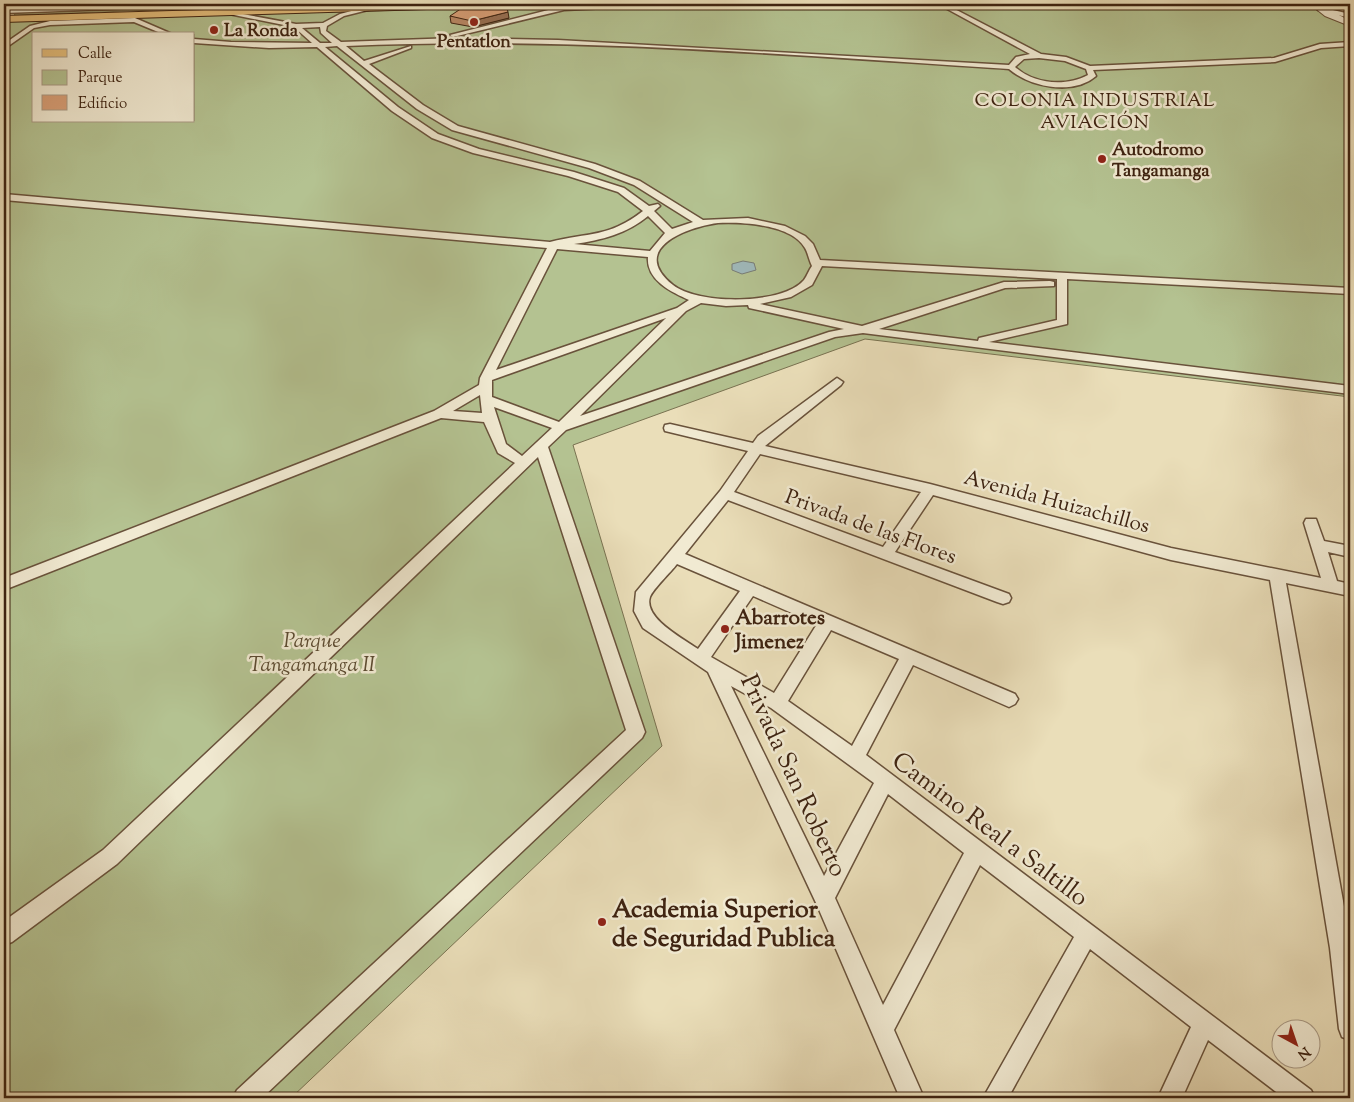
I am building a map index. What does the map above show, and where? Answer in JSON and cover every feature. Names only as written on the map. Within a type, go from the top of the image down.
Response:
[{"type":"main road","points":[[6,16],[273,11],[392,4]]},
{"type":"main road","points":[[6,16],[110,11],[211,14],[421,5],[493,4]]},
{"type":"street","points":[[110,11],[202,5],[254,4]]},
{"type":"street","points":[[211,14],[559,4]]},
{"type":"street","points":[[364,63],[426,42],[564,8],[688,4]]},
{"type":"street","points":[[941,4],[1039,56]]},
{"type":"street","points":[[1317,5],[1350,24]]},
{"type":"street","points":[[296,26],[324,25],[342,15],[374,7]]},
{"type":"street","points":[[273,11],[296,26],[396,109],[435,136],[476,152],[571,174],[621,190],[648,210],[671,234]]},
{"type":"street","points":[[1333,14],[1350,16]]},
{"type":"street","points":[[4,46],[32,27],[50,23],[135,20],[164,32]]},
{"type":"street","points":[[324,25],[323,32],[420,107],[455,128],[592,166],[637,183],[702,223]]},
{"type":"street","points":[[4,39],[21,35]]},
{"type":"street","points":[[195,41],[221,44],[340,44],[491,40],[610,44],[1010,67],[1015,72],[1031,79],[1067,83],[1087,80],[1092,76],[1089,68]]},
{"type":"street","points":[[1010,67],[1014,61],[1020,58],[1039,56],[1066,58],[1089,68],[1275,60],[1320,46],[1350,44]]},
{"type":"street","points":[[4,197],[653,254]]},
{"type":"street","points":[[554,244],[601,237],[632,224],[648,210],[665,200]]},
{"type":"street","points":[[740,304],[761,302],[796,291],[808,282],[815,273],[817,263],[815,254],[807,244],[779,228],[741,220],[702,223],[671,234],[656,246],[652,264],[656,273],[664,282],[685,294],[699,299],[740,304],[863,330],[1350,390]]},
{"type":"street","points":[[524,462],[502,449],[490,418],[485,388],[554,244]]},
{"type":"street","points":[[817,263],[1062,280],[1350,291]]},
{"type":"street","points":[[485,388],[561,427],[833,334],[863,330],[1004,285],[1062,280]]},
{"type":"street","points":[[971,343],[1063,322],[1062,280]]},
{"type":"street","points":[[4,584],[439,414],[485,388],[682,309],[699,299]]},
{"type":"street","points":[[4,934],[110,858],[682,309]]},
{"type":"street","points":[[838,382],[755,447],[725,494],[674,556],[1009,699]]},
{"type":"street","points":[[439,414],[490,418]]},
{"type":"street","name":"Avenida Huizachillos","points":[[670,428],[930,489],[1171,554],[1350,590]]},
{"type":"street","points":[[245,1098],[636,732],[540,446]]},
{"type":"street","points":[[886,554],[930,489]]},
{"type":"street","name":"Privada de las Flores","points":[[725,494],[1003,598]]},
{"type":"street","points":[[1311,523],[1331,586]]},
{"type":"street","points":[[1318,545],[1350,551]]},
{"type":"street","name":"Camino Real a Saltillo","points":[[674,556],[642,596],[642,611],[649,623],[707,663],[777,704],[855,758],[1304,1098]]},
{"type":"street","points":[[1277,575],[1346,950],[1350,1028]]},
{"type":"street","points":[[707,663],[751,588]]},
{"type":"street","points":[[777,704],[828,621]]},
{"type":"street","points":[[855,758],[909,656]]},
{"type":"street","name":"Privada San Roberto","points":[[707,663],[824,898],[912,1098]]},
{"type":"street","points":[[824,898],[885,781]]},
{"type":"street","points":[[882,1029],[977,849]]},
{"type":"street","points":[[995,1098],[1087,934]]},
{"type":"street","points":[[1170,1098],[1205,1022]]},
{"type":"green space","points":[[30,4],[104,4],[105,7],[15,11]]},
{"type":"green space","points":[[271,4],[270,6],[14,15],[18,12]]},
{"type":"green space","name":"Parque Tangamanga II","points":[[620,4],[1312,4],[1350,24],[1350,397],[865,339],[573,445],[662,746],[291,1098],[4,1098],[4,21]]},
{"type":"water","points":[[743,261],[754,263],[756,270],[742,274],[732,270],[732,264]]},
{"type":"building","points":[[462,8],[507,8],[508,12],[472,21],[450,16]]},
{"type":"waterway","points":[[86,5],[90,4]]},
{"type":"place","name":"Pentatlon","points":[[474,22]]},
{"type":"place","name":"La Ronda","points":[[214,30]]},
{"type":"place","name":"Autodromo Tangamanga","points":[[1102,159]]},
{"type":"place","name":"Abarrotes Jimenez","points":[[725,629]]},
{"type":"place","name":"Academia Superior de Seguridad Publica","points":[[602,922]]},
{"type":"district","name":"COLONIA INDUSTRIAL AVIACIÓN","points":[[1095,110]]}]
